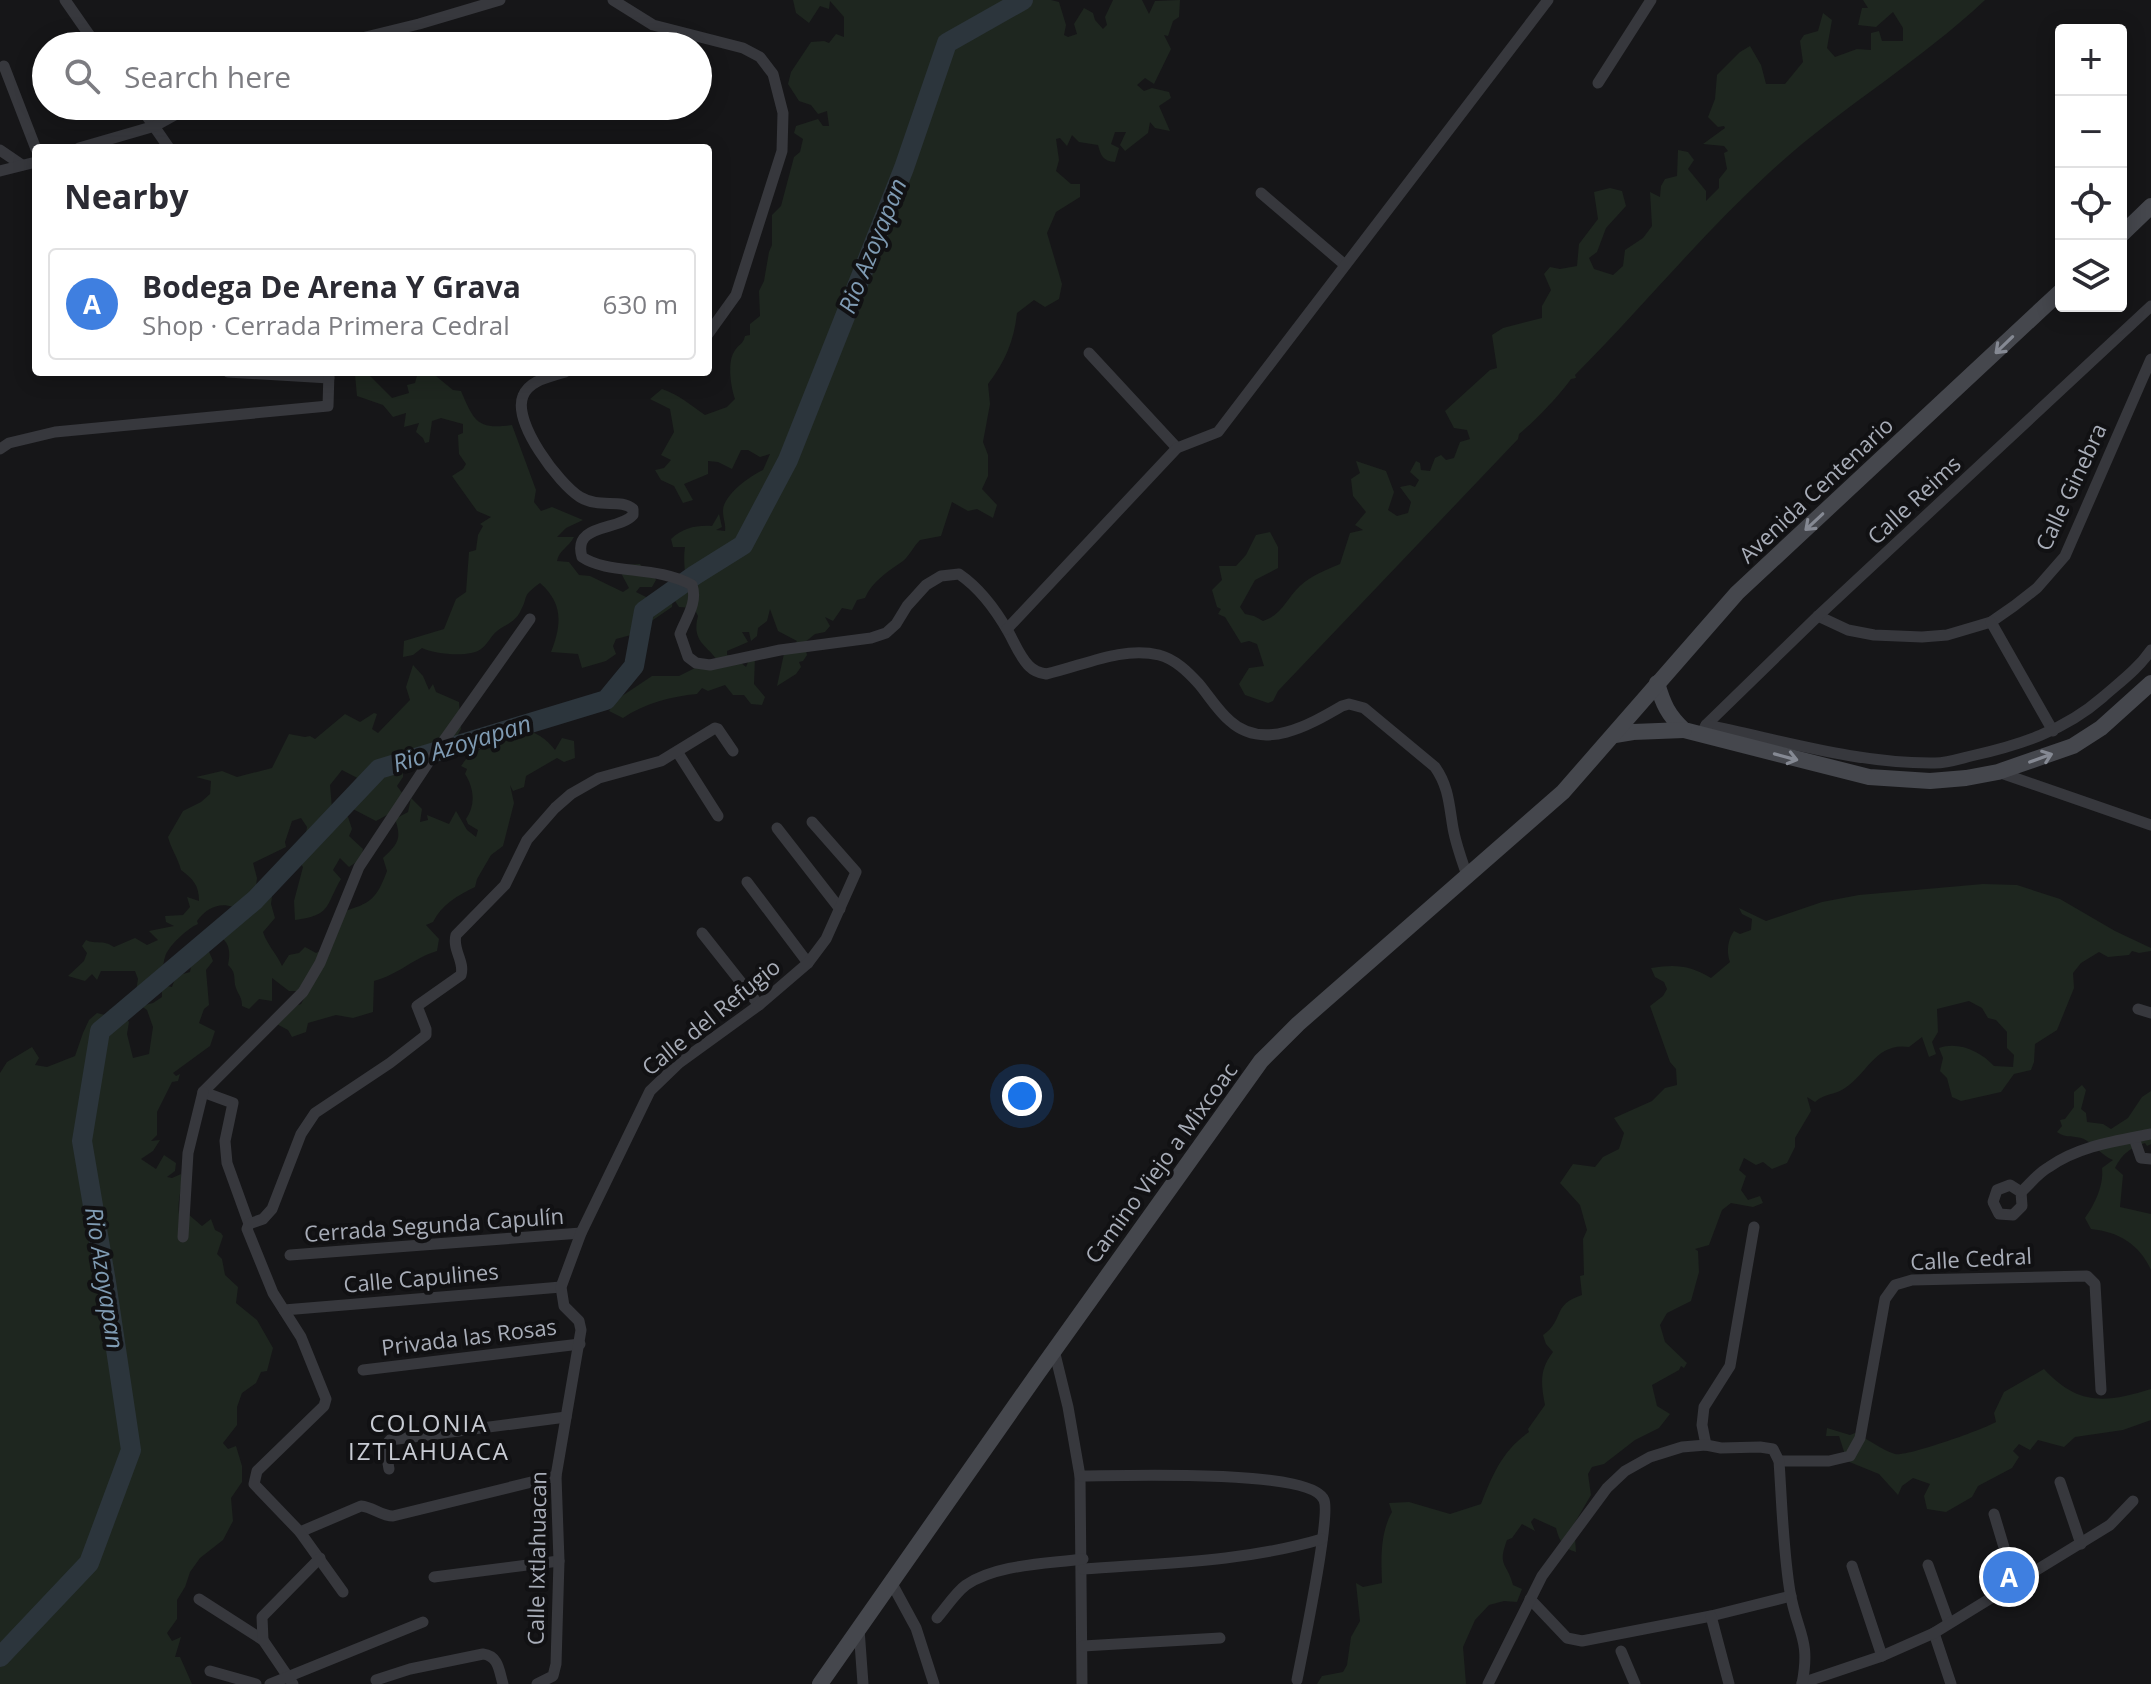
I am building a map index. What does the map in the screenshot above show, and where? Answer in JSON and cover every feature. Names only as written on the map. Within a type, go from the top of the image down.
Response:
[{"type":"main road","points":[[2127,229],[2151,206]]},
{"type":"main road","name":"Avenida Centenario","points":[[1615,735],[1737,593],[2055,297]]},
{"type":"main road","points":[[1657,683],[1669,716],[1684,730]]},
{"type":"main road","points":[[1615,735],[1704,730],[1869,777],[1930,781],[1998,772],[2073,746],[2101,728],[2151,683]]},
{"type":"main road","name":"Camino Viejo a Mixcoac","points":[[820,1684],[1261,1061],[1298,1024],[1563,792],[1615,735]]},
{"type":"street","points":[[65,0],[87,32]]},
{"type":"street","points":[[386,32],[500,0]]},
{"type":"street","points":[[613,0],[653,25],[680,32]]},
{"type":"street","points":[[1007,629],[1177,448],[1218,432],[1548,0]]},
{"type":"street","points":[[1598,83],[1651,0]]},
{"type":"street","points":[[712,40],[743,48],[760,57],[773,74],[783,113],[782,151],[736,295],[712,328]]},
{"type":"street","points":[[4,66],[34,144]]},
{"type":"street","points":[[150,120],[166,144]]},
{"type":"street","points":[[93,144],[166,120]]},
{"type":"street","points":[[0,150],[22,165]]},
{"type":"street","points":[[0,171],[32,163]]},
{"type":"street","points":[[1261,193],[1345,265]]},
{"type":"street","name":"Calle Reims","points":[[1704,730],[1818,616],[2151,306]]},
{"type":"street","points":[[1089,353],[1177,448]]},
{"type":"street","name":"Calle Ginebra","points":[[1818,616],[1848,630],[1901,638],[1947,635],[1991,622],[2037,588],[2065,556],[2151,359]]},
{"type":"street","points":[[0,449],[9,443],[55,432],[328,406],[329,376]]},
{"type":"street","points":[[553,376],[533,383],[523,395],[521,406],[540,452],[578,496],[598,505],[622,504],[633,509],[628,521],[597,528],[585,536],[581,543],[582,557],[598,565],[677,577],[692,585],[695,594],[680,634],[688,657],[696,663],[710,665],[886,633],[926,585],[941,576],[959,574],[972,584],[1007,629],[1030,668],[1039,673],[1046,674],[1110,656],[1134,653],[1160,656],[1182,668],[1227,719],[1248,731],[1263,734],[1293,732],[1349,704],[1364,708],[1442,776],[1450,797],[1453,831],[1468,878]]},
{"type":"street","points":[[183,1237],[188,1153],[203,1092],[303,992],[320,963],[359,867],[530,619]]},
{"type":"street","points":[[1991,622],[2053,731]]},
{"type":"street","points":[[1704,730],[1851,756],[1894,762],[1939,763],[2014,747],[2053,731],[2086,711],[2142,662],[2151,650]]},
{"type":"street","points":[[249,1224],[263,1219],[272,1209],[301,1134],[315,1113],[426,1035],[417,1006],[461,975],[463,970],[454,942],[456,935],[505,885],[521,850],[555,808],[588,783],[661,761],[715,728],[733,751]]},
{"type":"street","points":[[678,753],[718,816]]},
{"type":"street","points":[[1998,772],[2151,825]]},
{"type":"street","name":"Calle del Refugio","points":[[561,1287],[581,1233],[650,1091],[679,1063],[759,1005],[808,963],[826,939],[856,872],[812,822]]},
{"type":"street","points":[[777,828],[840,909]]},
{"type":"street","points":[[747,882],[808,963]]},
{"type":"street","points":[[702,933],[759,1005]]},
{"type":"street","points":[[2138,1009],[2151,1013]]},
{"type":"street","points":[[203,1092],[233,1103],[225,1141],[227,1163],[249,1224],[247,1229],[273,1293],[301,1337],[326,1399],[324,1406],[257,1471],[254,1478],[256,1487],[300,1532],[343,1592]]},
{"type":"street","points":[[2021,1192],[2047,1167],[2066,1157],[2096,1145],[2151,1134]]},
{"type":"street","points":[[2134,1138],[2141,1158],[2151,1159]]},
{"type":"street","points":[[1706,1445],[1702,1425],[1704,1407],[1730,1366],[1754,1227]]},
{"type":"street","name":"Cerrada Segunda Capulín","points":[[290,1255],[581,1233]]},
{"type":"street","name":"Calle Cedral","points":[[1779,1461],[1829,1461],[1850,1456],[1856,1448],[1885,1299],[1895,1285],[1912,1280],[2087,1276],[2095,1284],[2101,1390]]},
{"type":"street","points":[[561,1287],[564,1306],[581,1325],[580,1344]]},
{"type":"street","name":"Calle Capulines","points":[[284,1310],[561,1287]]},
{"type":"street","name":"Privada las Rosas","points":[[363,1370],[580,1344]]},
{"type":"street","name":"Calle Ixtlahuacan","points":[[537,1684],[553,1676],[556,1664],[559,1561],[556,1476],[580,1344]]},
{"type":"street","points":[[1054,1350],[1066,1394],[1080,1476],[1082,1684]]},
{"type":"street","points":[[389,1469],[385,1446],[390,1440],[566,1417]]},
{"type":"street","points":[[1488,1684],[1542,1576],[1607,1488],[1625,1471],[1650,1457],[1682,1447],[1706,1445],[1773,1449],[1779,1461],[1791,1596],[1806,1644],[1807,1662],[1802,1683]]},
{"type":"street","points":[[1080,1476],[1218,1474],[1317,1491],[1326,1506],[1297,1680]]},
{"type":"street","points":[[300,1532],[361,1506],[393,1516],[556,1476]]},
{"type":"street","points":[[2060,1482],[2081,1544]]},
{"type":"street","points":[[1802,1683],[1882,1656],[1934,1633],[2110,1525],[2133,1501]]},
{"type":"street","points":[[1994,1514],[2015,1584]]},
{"type":"street","points":[[937,1618],[963,1587],[977,1579],[1007,1570],[1229,1558],[1296,1547],[1322,1539]]},
{"type":"street","points":[[263,1640],[262,1617],[320,1558]]},
{"type":"street","points":[[434,1577],[559,1561]]},
{"type":"street","points":[[1928,1565],[1949,1623]]},
{"type":"street","points":[[1852,1566],[1882,1656]]},
{"type":"street","points":[[891,1582],[916,1628],[934,1684]]},
{"type":"street","points":[[1530,1599],[1567,1638],[1582,1641],[1711,1616],[1791,1596]]},
{"type":"street","points":[[199,1599],[263,1640],[290,1681]]},
{"type":"street","points":[[1711,1616],[1729,1684]]},
{"type":"street","points":[[270,1684],[290,1681],[423,1622]]},
{"type":"street","points":[[859,1629],[863,1684]]},
{"type":"street","points":[[1934,1633],[1951,1684]]},
{"type":"street","points":[[1083,1646],[1220,1638]]},
{"type":"street","points":[[1621,1651],[1635,1684]]},
{"type":"street","points":[[376,1680],[410,1669],[483,1654],[491,1655],[496,1660],[503,1684]]},
{"type":"street","points":[[210,1671],[256,1684]]},
{"type":"shaded area","points":[[793,0],[1051,0],[1059,2],[1066,25],[1064,35],[1068,37],[1077,34],[1074,24],[1084,8],[1093,13],[1103,29],[1107,25],[1105,17],[1113,0],[1142,0],[1149,14],[1155,1],[1180,0],[1179,17],[1173,21],[1168,36],[1164,35],[1171,49],[1154,84],[1145,78],[1137,85],[1144,91],[1152,88],[1169,92],[1171,98],[1159,106],[1170,131],[1155,128],[1150,122],[1148,133],[1125,151],[1120,145],[1126,132],[1115,132],[1111,144],[1119,148],[1115,162],[1103,157],[1098,145],[1079,142],[1072,135],[1067,146],[1060,138],[1056,139],[1059,160],[1056,171],[1071,184],[1080,184],[1080,197],[1056,212],[1047,233],[1062,284],[1059,299],[1045,307],[1034,300],[1017,313],[1008,351],[988,384],[990,404],[983,442],[988,455],[988,476],[982,489],[997,505],[993,518],[977,509],[968,511],[952,502],[941,536],[920,540],[905,559],[876,581],[865,598],[857,600],[852,610],[842,608],[833,621],[825,617],[830,626],[804,643],[807,655],[799,662],[801,667],[777,686],[785,649],[792,648],[797,641],[778,631],[770,609],[767,621],[758,628],[757,636],[751,641],[749,632],[742,632],[748,642],[727,651],[727,655],[732,655],[746,667],[751,655],[755,657],[754,684],[765,697],[762,705],[751,704],[744,695],[733,695],[725,685],[708,691],[702,688],[697,694],[658,702],[623,718],[609,711],[616,700],[652,676],[679,676],[695,668],[719,663],[699,638],[696,625],[698,616],[694,608],[679,607],[673,598],[672,607],[631,635],[616,639],[613,646],[616,654],[606,661],[582,668],[578,654],[551,652],[558,614],[553,598],[540,583],[528,594],[515,619],[497,631],[476,652],[452,654],[422,648],[413,655],[403,657],[404,641],[444,629],[456,599],[466,592],[469,552],[476,550],[483,526],[480,524],[491,517],[477,511],[452,476],[466,464],[459,454],[458,435],[463,433],[463,424],[441,418],[432,421],[429,442],[425,443],[416,432],[419,423],[404,427],[406,413],[393,417],[383,405],[357,396],[355,376],[370,376],[392,398],[409,393],[407,385],[415,383],[417,376],[436,376],[453,390],[461,391],[478,421],[491,426],[512,425],[536,490],[534,502],[541,511],[552,507],[583,520],[566,528],[557,537],[574,537],[557,561],[569,562],[579,575],[590,576],[623,592],[629,588],[622,575],[625,565],[640,564],[643,569],[650,568],[656,580],[652,587],[640,587],[636,592],[662,605],[662,591],[679,583],[684,574],[685,547],[673,547],[671,539],[690,528],[712,526],[719,514],[722,527],[716,530],[725,531],[723,511],[727,499],[745,481],[763,470],[770,454],[760,457],[748,450],[741,450],[732,469],[708,461],[708,474],[684,484],[693,500],[683,503],[674,486],[661,480],[655,470],[664,468],[671,460],[661,455],[674,432],[670,409],[650,399],[662,389],[680,397],[705,415],[727,407],[735,399],[730,376],[732,357],[745,336],[750,335],[750,324],[760,316],[759,291],[772,245],[772,215],[781,206],[794,157],[800,152],[803,139],[794,133],[796,126],[818,119],[823,126],[829,126],[827,111],[818,114],[811,105],[799,101],[788,84],[791,72],[811,42],[829,43],[836,34],[844,37],[844,17],[830,1],[829,9],[820,6],[809,23],[796,13]]},
{"type":"shaded area","points":[[1863,0],[1985,0],[1933,45],[1796,149],[1744,196],[1575,375],[1576,378],[1571,379],[1546,409],[1519,434],[1518,439],[1278,691],[1273,701],[1268,703],[1245,695],[1239,684],[1249,668],[1264,666],[1257,644],[1249,641],[1241,643],[1225,617],[1218,614],[1221,609],[1217,607],[1212,590],[1222,580],[1219,566],[1236,566],[1246,555],[1256,535],[1270,532],[1278,547],[1278,568],[1255,580],[1240,607],[1245,614],[1263,621],[1279,611],[1304,582],[1340,564],[1350,533],[1363,530],[1355,525],[1366,512],[1353,496],[1351,479],[1360,473],[1356,461],[1386,471],[1394,492],[1388,510],[1397,516],[1408,513],[1411,502],[1400,487],[1415,487],[1419,480],[1410,472],[1416,461],[1420,463],[1421,470],[1430,471],[1435,458],[1441,455],[1446,460],[1454,458],[1460,442],[1470,439],[1467,430],[1454,428],[1445,411],[1490,370],[1497,368],[1492,335],[1503,328],[1542,318],[1542,306],[1551,290],[1544,274],[1550,267],[1577,266],[1579,244],[1598,219],[1594,192],[1610,188],[1622,191],[1626,206],[1606,228],[1597,252],[1589,258],[1594,269],[1613,275],[1623,266],[1625,250],[1643,238],[1652,226],[1650,192],[1660,197],[1665,179],[1677,176],[1678,150],[1688,152],[1694,160],[1688,169],[1706,191],[1706,201],[1719,188],[1719,179],[1727,169],[1724,153],[1728,151],[1724,146],[1703,144],[1725,128],[1718,127],[1708,117],[1715,99],[1717,75],[1750,46],[1761,65],[1766,84],[1785,84],[1803,62],[1800,41],[1804,35],[1818,31],[1823,13],[1832,20],[1827,48],[1835,57],[1857,49],[1871,50],[1871,33],[1879,31],[1882,41],[1903,41],[1903,28],[1893,12],[1876,27],[1858,25],[1862,8],[1868,8]]},
{"type":"shaded area","points":[[413,665],[423,676],[429,690],[433,684],[436,692],[459,702],[461,729],[445,751],[403,763],[403,777],[397,786],[406,798],[396,810],[376,821],[351,808],[365,782],[342,770],[330,785],[332,808],[348,817],[352,829],[349,836],[363,849],[361,859],[349,867],[340,858],[333,870],[341,879],[322,912],[295,920],[294,901],[303,867],[299,862],[291,865],[305,839],[307,827],[301,818],[292,821],[286,847],[253,863],[256,886],[274,881],[271,904],[275,918],[263,932],[282,966],[289,955],[299,953],[305,947],[316,953],[333,945],[342,912],[366,903],[376,894],[387,871],[383,858],[397,841],[395,819],[408,812],[411,798],[422,809],[420,822],[428,820],[427,815],[449,824],[456,811],[467,830],[476,837],[478,830],[466,819],[473,796],[465,774],[467,769],[461,766],[471,754],[509,732],[525,730],[547,741],[555,750],[562,738],[574,741],[575,758],[564,762],[557,758],[526,776],[524,787],[513,791],[510,785],[514,803],[503,846],[491,855],[475,887],[451,901],[433,922],[426,925],[439,939],[437,951],[374,981],[373,1012],[353,1018],[336,1015],[308,1023],[306,1032],[292,1037],[288,1030],[271,1021],[276,1012],[301,1004],[308,991],[289,991],[272,978],[272,1001],[259,999],[249,1009],[242,1006],[234,973],[228,965],[228,947],[217,933],[231,923],[233,907],[222,905],[208,910],[197,921],[198,924],[170,948],[164,963],[162,985],[172,987],[176,976],[190,972],[195,946],[207,947],[213,961],[206,970],[209,1005],[204,1009],[199,1023],[215,1031],[210,1046],[173,1073],[176,1076],[180,1074],[178,1081],[172,1082],[157,1112],[157,1135],[151,1141],[160,1140],[153,1151],[141,1159],[156,1169],[164,1155],[176,1163],[175,1171],[167,1177],[181,1174],[179,1214],[188,1214],[202,1226],[211,1219],[215,1230],[221,1233],[223,1236],[217,1254],[222,1259],[225,1275],[238,1287],[236,1303],[257,1320],[273,1348],[267,1371],[261,1372],[256,1383],[242,1393],[237,1407],[237,1425],[223,1443],[228,1449],[236,1446],[242,1466],[242,1482],[231,1498],[233,1521],[223,1540],[200,1558],[190,1572],[177,1600],[177,1619],[167,1633],[172,1641],[181,1637],[175,1657],[180,1657],[192,1684],[0,1684],[0,1073],[7,1062],[32,1047],[39,1058],[35,1065],[47,1067],[75,1056],[89,1020],[97,1013],[105,1015],[110,1009],[122,1013],[129,1022],[127,1034],[133,1058],[149,1054],[153,1027],[147,1010],[141,1006],[162,997],[162,990],[142,1002],[136,991],[138,979],[135,971],[101,971],[97,980],[92,974],[85,981],[68,976],[84,961],[87,953],[82,946],[86,940],[114,947],[135,938],[147,945],[158,940],[149,931],[174,926],[166,922],[165,916],[183,915],[190,907],[187,897],[199,901],[196,887],[181,870],[168,837],[183,811],[210,794],[211,781],[196,777],[222,771],[237,777],[272,768],[289,734],[315,739],[345,714],[360,722],[377,714],[372,729],[378,733],[410,700],[406,687]]},
{"type":"shaded area","points":[[1983,884],[2017,885],[2060,899],[2151,948],[2151,951],[2132,951],[2129,955],[2108,957],[2099,952],[2081,963],[2073,973],[2074,988],[2057,1030],[2035,1044],[2031,1070],[2014,1074],[2001,1092],[1961,1101],[1952,1097],[1947,1078],[1940,1071],[1943,1058],[1939,1048],[1947,1046],[1969,1049],[1994,1066],[2013,1067],[2014,1055],[2007,1048],[2007,1032],[1996,1020],[1988,1018],[1982,1008],[1969,1001],[1937,1009],[1938,1032],[1932,1042],[1936,1054],[1929,1057],[1922,1037],[1909,1047],[1888,1049],[1880,1054],[1841,1090],[1815,1102],[1807,1097],[1811,1111],[1795,1138],[1795,1147],[1787,1163],[1772,1169],[1763,1162],[1756,1165],[1744,1158],[1739,1170],[1746,1176],[1741,1190],[1748,1200],[1760,1196],[1763,1203],[1753,1207],[1731,1203],[1722,1210],[1709,1245],[1695,1249],[1698,1251],[1699,1272],[1691,1301],[1667,1313],[1660,1325],[1665,1342],[1687,1363],[1684,1368],[1681,1366],[1652,1385],[1657,1406],[1670,1414],[1659,1428],[1635,1440],[1604,1464],[1592,1467],[1588,1474],[1591,1495],[1574,1524],[1576,1552],[1562,1543],[1556,1528],[1534,1518],[1531,1522],[1535,1531],[1522,1524],[1507,1540],[1504,1564],[1513,1585],[1522,1589],[1517,1602],[1489,1605],[1475,1620],[1463,1647],[1466,1684],[1317,1684],[1322,1676],[1343,1672],[1347,1665],[1351,1637],[1360,1621],[1356,1583],[1363,1587],[1382,1583],[1383,1538],[1392,1512],[1389,1503],[1409,1502],[1450,1514],[1481,1504],[1499,1464],[1529,1432],[1545,1405],[1542,1377],[1553,1352],[1543,1335],[1554,1324],[1566,1303],[1582,1295],[1580,1276],[1584,1275],[1583,1239],[1587,1230],[1580,1205],[1560,1183],[1573,1164],[1595,1167],[1603,1157],[1619,1149],[1624,1133],[1614,1118],[1652,1101],[1665,1088],[1677,1085],[1676,1069],[1670,1062],[1650,1006],[1667,989],[1651,968],[1682,967],[1711,978],[1730,962],[1728,946],[1734,931],[1740,934],[1751,930],[1752,919],[1742,914],[1739,908],[1766,921],[1822,902],[1859,895]]},
{"type":"shaded area","points":[[2082,1085],[2086,1090],[2081,1109],[2086,1113],[2087,1122],[2103,1124],[2111,1129],[2128,1118],[2142,1097],[2151,1091],[2151,1144],[2147,1146],[2145,1143],[2131,1150],[2115,1168],[2123,1175],[2120,1207],[2151,1214],[2151,1270],[2134,1246],[2119,1236],[2091,1229],[2085,1218],[2098,1194],[2102,1168],[2113,1160],[2084,1139],[2057,1132],[2062,1126],[2060,1120],[2065,1119],[2074,1107],[2074,1092]]},
{"type":"shaded area","points":[[2044,1369],[2069,1390],[2093,1398],[2120,1397],[2151,1389],[2151,1420],[2123,1430],[2075,1437],[2064,1447],[2038,1440],[2030,1450],[2019,1444],[2013,1451],[2019,1457],[2012,1468],[1978,1486],[1972,1497],[1946,1512],[1927,1509],[1924,1496],[1930,1484],[1913,1478],[1902,1486],[1898,1495],[1879,1474],[1847,1461],[1839,1436],[1826,1436],[1827,1428],[1850,1435],[1855,1433],[1895,1454],[1928,1447],[1996,1422],[1994,1413],[2004,1392]]},
{"type":"waterway","name":"Rio Azoyapan","points":[[0,1657],[89,1563],[131,1450],[82,1141],[100,1031],[255,900],[379,769],[606,700],[634,666],[644,611],[743,545],[788,460],[904,168],[947,43],[1023,0]]},
{"type":"place","name":"Bodega De Arena Y Grava","points":[[2009,1577]]},
{"type":"district","name":"COLONIA IZTLAHUACA","points":[[429,1438]]}]
